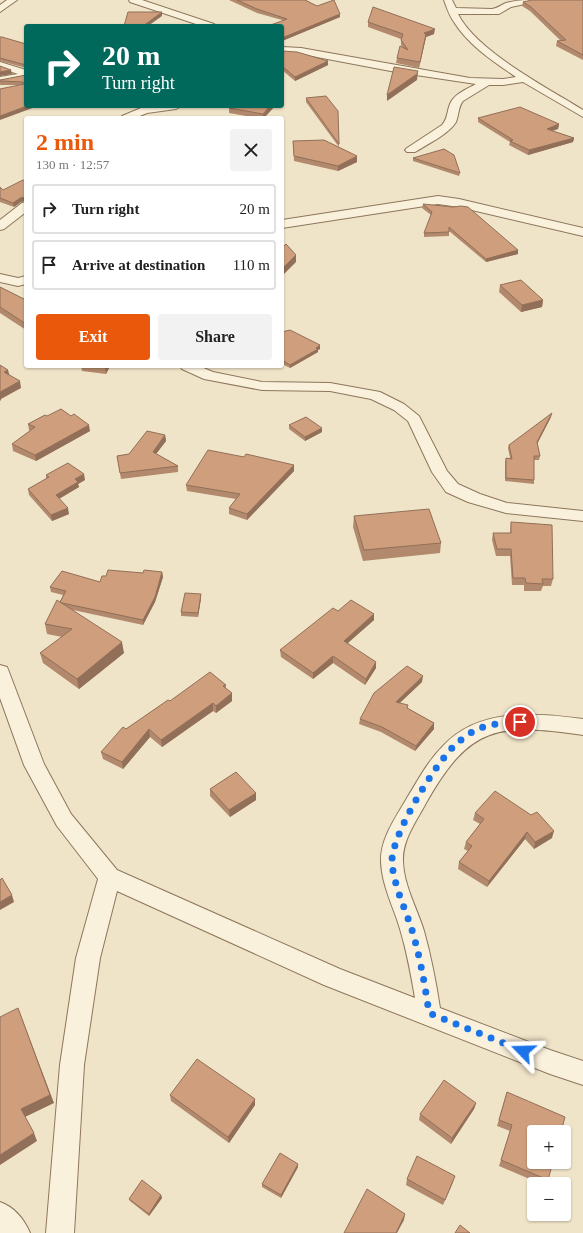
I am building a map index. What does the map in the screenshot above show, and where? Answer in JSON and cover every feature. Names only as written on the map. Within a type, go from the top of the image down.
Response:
[{"type":"street","points":[[0,9],[13,0]]},
{"type":"street","points":[[133,0],[205,24]]},
{"type":"street","points":[[448,0],[452,11],[461,26],[479,45],[524,78],[583,114]]},
{"type":"street","points":[[452,11],[492,12],[500,10],[508,5],[531,0]]},
{"type":"street","points":[[284,51],[301,51],[396,69],[486,82],[524,78]]},
{"type":"street","points":[[0,65],[24,73]]},
{"type":"street","points":[[0,80],[24,74]]},
{"type":"street","points":[[411,150],[446,127],[452,121],[455,104],[459,99],[486,82]]},
{"type":"street","points":[[129,116],[143,108]]},
{"type":"street","points":[[284,224],[438,200],[460,203],[583,232]]},
{"type":"street","points":[[0,226],[24,208]]},
{"type":"street","points":[[0,278],[23,282]]},
{"type":"street","points":[[191,368],[209,376],[262,386],[330,387],[375,395],[399,407],[414,419],[440,472],[452,488],[474,498],[506,508],[583,516]]},
{"type":"street","points":[[0,672],[34,765],[64,820],[109,877],[332,977],[429,1013],[550,1062],[583,1073]]},
{"type":"street","points":[[429,1013],[416,944],[399,892],[392,862],[395,842],[404,821],[437,768],[455,745],[476,730],[507,722],[546,722],[583,727]]},
{"type":"street","points":[[60,1233],[72,1065],[88,958],[109,877]]},
{"type":"street","points":[[0,1215],[16,1233]]},
{"type":"building","points":[[237,0],[305,0],[317,6],[334,0],[340,14],[284,37],[284,24],[273,24],[287,19],[257,9]]},
{"type":"building","points":[[532,0],[583,0],[583,55],[557,41],[566,40],[531,7],[523,2]]},
{"type":"building","points":[[373,7],[435,29],[424,33],[426,34],[420,62],[397,58],[400,46],[408,50],[401,40],[403,34],[368,22]]},
{"type":"building","points":[[128,12],[162,12],[146,24],[125,24]]},
{"type":"building","points":[[0,37],[24,43],[24,64],[0,58]]},
{"type":"building","points":[[284,51],[297,52],[328,61],[295,77],[284,68]]},
{"type":"building","points":[[0,66],[11,70],[0,72]]},
{"type":"building","points":[[394,67],[418,71],[417,74],[387,95]]},
{"type":"building","points":[[24,75],[24,84],[23,82],[0,80]]},
{"type":"building","points":[[24,84],[24,107],[0,116],[0,89]]},
{"type":"building","points":[[326,96],[338,111],[339,144],[306,98]]},
{"type":"building","points":[[520,107],[559,124],[547,129],[574,138],[529,150],[510,141],[513,140],[478,118]]},
{"type":"building","points":[[229,108],[268,108],[263,114]]},
{"type":"building","points":[[324,140],[357,156],[338,166],[294,156],[293,141]]},
{"type":"building","points":[[444,149],[454,155],[460,173],[413,158]]},
{"type":"building","points":[[24,180],[24,197],[20,198],[13,203],[0,198],[0,187],[3,190]]},
{"type":"building","points":[[423,204],[468,207],[518,250],[486,259],[449,227],[449,232],[424,233],[432,212]]},
{"type":"building","points":[[286,244],[296,255],[284,267],[284,246]]},
{"type":"building","points":[[521,280],[543,300],[522,305],[500,285]]},
{"type":"building","points":[[0,287],[24,299],[24,323],[0,307]]},
{"type":"building","points":[[290,330],[320,345],[316,348],[318,349],[290,365],[284,361],[284,332]]},
{"type":"building","points":[[0,365],[8,370],[4,372],[20,381],[0,392]]},
{"type":"building","points":[[61,409],[71,416],[74,414],[89,425],[35,455],[12,444],[35,427],[28,424]]},
{"type":"building","points":[[552,413],[537,442],[540,456],[534,456],[534,480],[506,478],[506,458],[512,459],[509,445]]},
{"type":"building","points":[[306,417],[322,428],[305,437],[289,425]]},
{"type":"building","points":[[147,431],[165,435],[153,452],[178,466],[120,473],[117,456],[129,454]]},
{"type":"building","points":[[208,450],[244,457],[246,454],[294,465],[247,514],[229,508],[240,494],[186,485]]},
{"type":"building","points":[[68,463],[84,474],[75,479],[78,482],[56,495],[68,508],[51,515],[28,489],[49,477],[46,475]]},
{"type":"building","points":[[429,509],[441,543],[364,550],[354,516]]},
{"type":"building","points":[[511,522],[552,525],[553,579],[542,579],[543,584],[526,583],[525,578],[513,578],[511,549],[497,549],[493,533],[511,533]]},
{"type":"building","points":[[108,570],[143,573],[144,570],[162,572],[155,597],[143,620],[62,603],[60,602],[66,591],[50,587],[62,571],[100,582],[102,576],[106,576]]},
{"type":"building","points":[[185,593],[201,594],[198,613],[181,612]]},
{"type":"building","points":[[57,600],[122,642],[77,679],[40,653],[72,629],[45,624]]},
{"type":"building","points":[[351,600],[374,614],[344,641],[376,662],[366,679],[333,656],[313,673],[280,650],[333,608],[338,611]]},
{"type":"building","points":[[407,666],[423,676],[396,702],[408,705],[407,708],[434,723],[416,746],[382,727],[360,719],[374,693]]},
{"type":"building","points":[[210,672],[226,685],[223,686],[232,693],[216,706],[213,703],[161,740],[149,729],[122,762],[101,752],[123,727],[126,729],[168,700],[170,701]]},
{"type":"building","points":[[236,772],[256,793],[229,810],[210,789]]},
{"type":"building","points":[[495,791],[531,815],[537,812],[554,831],[535,842],[527,832],[489,881],[459,862],[472,846],[466,842],[484,819],[475,813]]},
{"type":"building","points":[[2,878],[12,895],[0,902],[0,880]]},
{"type":"building","points":[[18,1008],[50,1095],[21,1109],[34,1133],[0,1155],[0,1017]]},
{"type":"building","points":[[197,1059],[255,1099],[228,1137],[170,1095]]},
{"type":"building","points":[[444,1080],[476,1103],[452,1138],[420,1114]]},
{"type":"building","points":[[507,1092],[565,1117],[563,1125],[527,1125],[527,1169],[551,1169],[549,1177],[541,1177],[501,1160],[512,1125],[499,1120]]},
{"type":"building","points":[[280,1153],[298,1164],[281,1195],[262,1184]]},
{"type":"building","points":[[417,1156],[455,1176],[445,1200],[407,1179]]},
{"type":"building","points":[[142,1180],[161,1195],[149,1214],[129,1199]]},
{"type":"building","points":[[367,1189],[405,1214],[396,1233],[344,1233]]},
{"type":"building","points":[[460,1225],[470,1233],[455,1233]]},
{"type":"route","points":[[520,722],[507,722],[476,730],[455,745],[433,774],[404,821],[395,842],[392,862],[399,892],[412,930],[424,980],[429,1013],[523,1051]]}]
